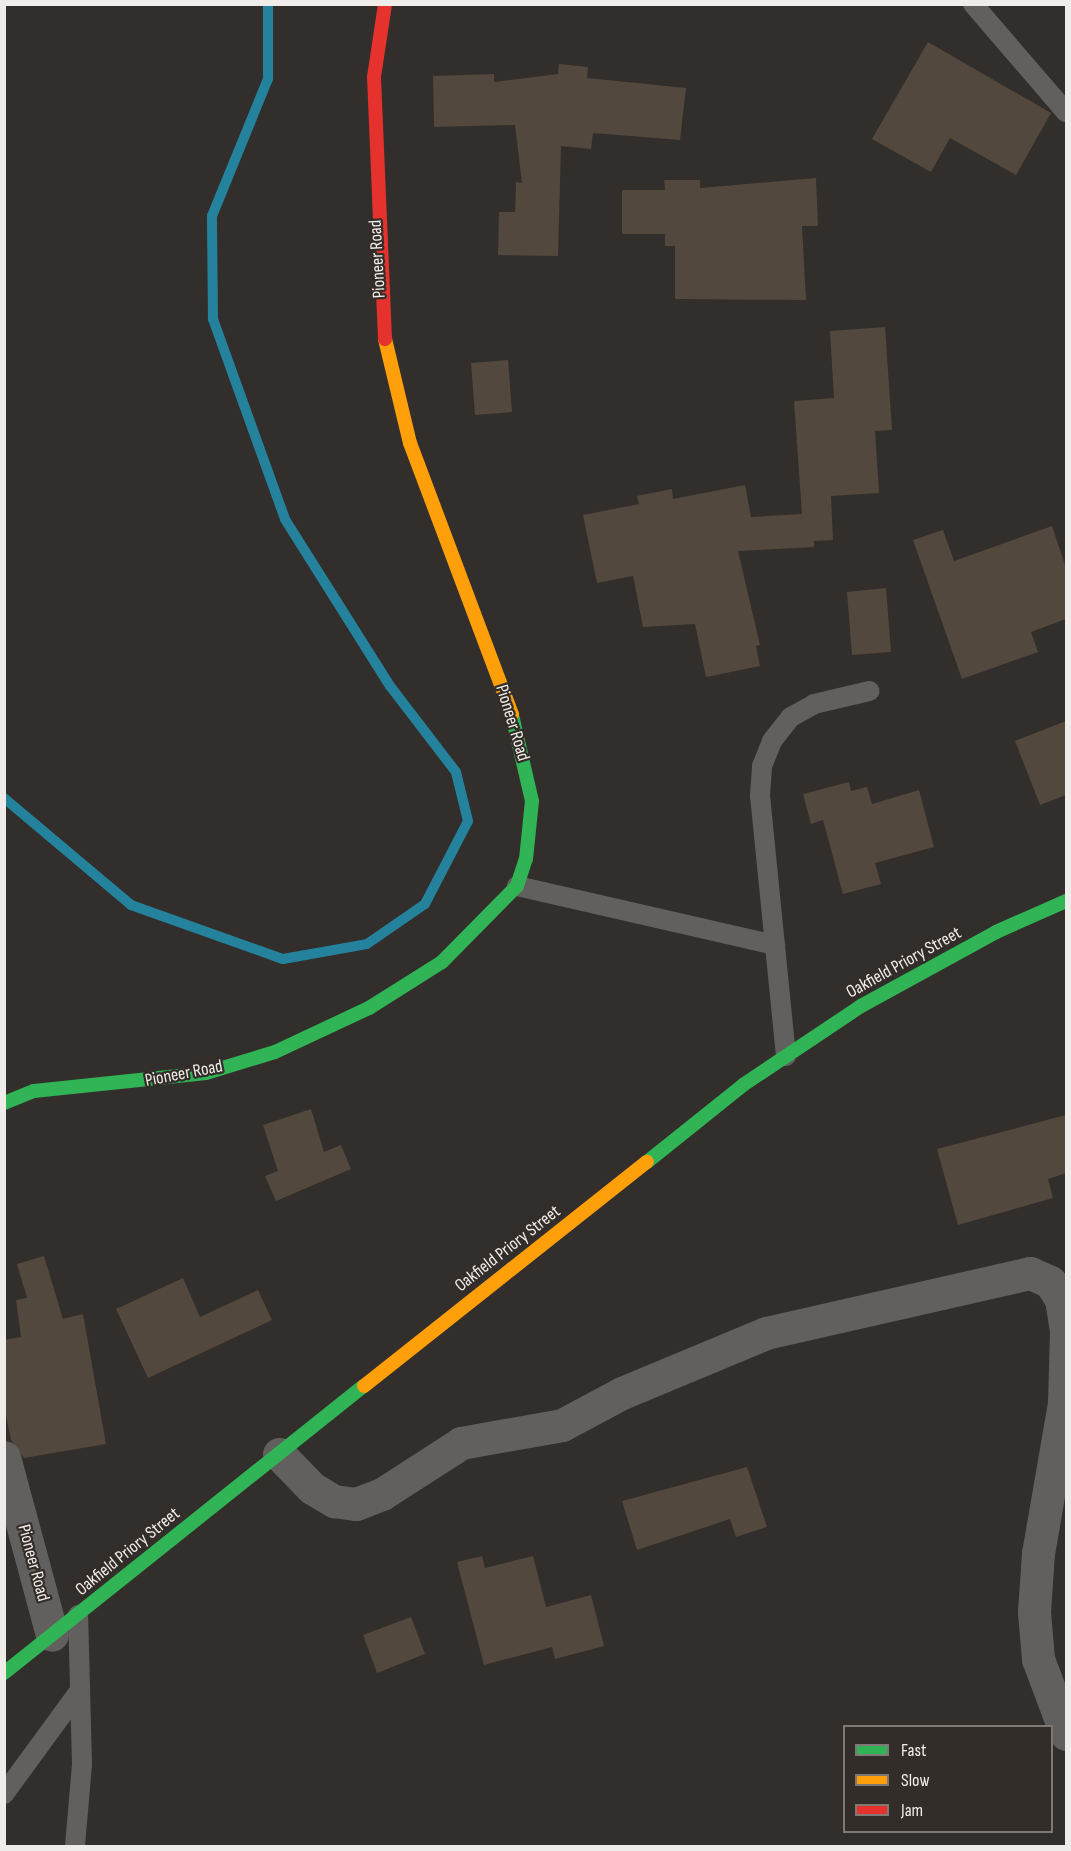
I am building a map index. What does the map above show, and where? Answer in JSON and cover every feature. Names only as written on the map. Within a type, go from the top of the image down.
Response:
[{"type":"street","name":"Pioneer Road","points":[[4,1103],[34,1091],[206,1073],[274,1052],[369,1008],[442,962],[517,886],[526,859],[532,801],[521,740],[410,443],[381,324],[374,77],[385,4]]},
{"type":"street","name":"Oakfield Priory Street","points":[[4,1673],[786,1056],[861,1006],[996,932],[1066,901]]},
{"type":"street","points":[[279,1454],[312,1488],[334,1502],[356,1504],[382,1494],[461,1443],[562,1425],[622,1393],[766,1333],[1030,1273],[1050,1282],[1060,1299],[1066,1331],[1064,1403],[1038,1553],[1034,1612],[1038,1659],[1066,1734]]},
{"type":"street","name":"Pioneer Road","points":[[4,1456],[52,1635]]},
{"type":"lane","points":[[973,4],[1066,112]]},
{"type":"lane","points":[[786,1056],[760,796],[762,766],[772,741],[792,717],[814,704],[870,691]]},
{"type":"lane","points":[[517,886],[775,945]]},
{"type":"lane","points":[[75,1846],[82,1764],[78,1615]]},
{"type":"lane","points":[[4,1794],[80,1690]]},
{"type":"building","points":[[928,42],[1051,113],[1016,175],[950,138],[931,172],[872,139]]},
{"type":"building","points":[[559,64],[588,67],[587,78],[686,88],[680,140],[593,133],[591,149],[561,146],[558,256],[498,255],[499,212],[515,212],[516,182],[522,183],[515,125],[434,127],[433,76],[494,74],[494,82],[558,74]]},
{"type":"building","points":[[816,178],[818,226],[802,226],[806,300],[675,299],[675,246],[665,246],[665,234],[622,234],[622,190],[665,190],[664,180],[700,180],[700,188]]},
{"type":"building","points":[[885,327],[892,430],[875,431],[879,493],[831,496],[833,540],[814,541],[814,547],[738,551],[760,645],[756,646],[760,666],[706,677],[695,624],[643,627],[633,576],[597,583],[583,515],[639,504],[637,496],[672,489],[673,499],[745,485],[751,517],[802,514],[794,401],[834,398],[830,331]]},
{"type":"building","points":[[508,360],[512,412],[475,415],[471,363]]},
{"type":"building","points":[[1052,526],[1066,568],[1066,619],[1031,632],[1038,652],[962,679],[913,540],[943,530],[954,561]]},
{"type":"building","points":[[886,588],[891,652],[852,655],[847,592]]},
{"type":"building","points":[[1066,721],[1066,795],[1040,805],[1015,741]]},
{"type":"building","points":[[849,782],[851,791],[867,787],[872,804],[919,790],[934,847],[875,863],[881,884],[843,894],[823,820],[811,824],[803,794]]},
{"type":"building","points":[[311,1109],[324,1152],[341,1145],[351,1169],[276,1201],[265,1176],[278,1171],[263,1125]]},
{"type":"building","points":[[1066,1115],[1066,1173],[1048,1179],[1053,1198],[958,1225],[937,1149]]},
{"type":"building","points":[[44,1256],[63,1319],[83,1314],[106,1444],[24,1458],[11,1440],[4,1406],[4,1340],[21,1337],[16,1300],[27,1298],[17,1264]]},
{"type":"building","points":[[183,1278],[200,1317],[258,1290],[272,1320],[148,1378],[116,1309]]},
{"type":"building","points":[[747,1467],[767,1527],[736,1537],[730,1519],[637,1550],[622,1501]]},
{"type":"building","points":[[482,1556],[485,1568],[533,1556],[546,1607],[591,1595],[604,1646],[555,1659],[552,1647],[484,1665],[457,1562]]},
{"type":"building","points":[[411,1617],[425,1654],[377,1673],[363,1635]]},
{"type":"waterway","points":[[4,798],[131,905],[283,959],[367,944],[425,904],[468,821],[456,772],[390,686],[285,519],[213,319],[212,216],[268,79],[268,4]]},
{"type":"traffic: fast","points":[[4,1103],[34,1091],[206,1073],[275,1052],[369,1008],[442,962],[517,886],[526,859],[532,801],[512,715]]},
{"type":"traffic: fast","points":[[647,1162],[743,1085],[861,1006],[996,932],[1066,901]]},
{"type":"traffic: fast","points":[[4,1673],[364,1386]]},
{"type":"traffic: slow","points":[[385,339],[410,443],[512,715]]},
{"type":"traffic: slow","points":[[364,1386],[647,1162]]},
{"type":"traffic: jam","points":[[385,4],[374,77],[385,339]]}]
